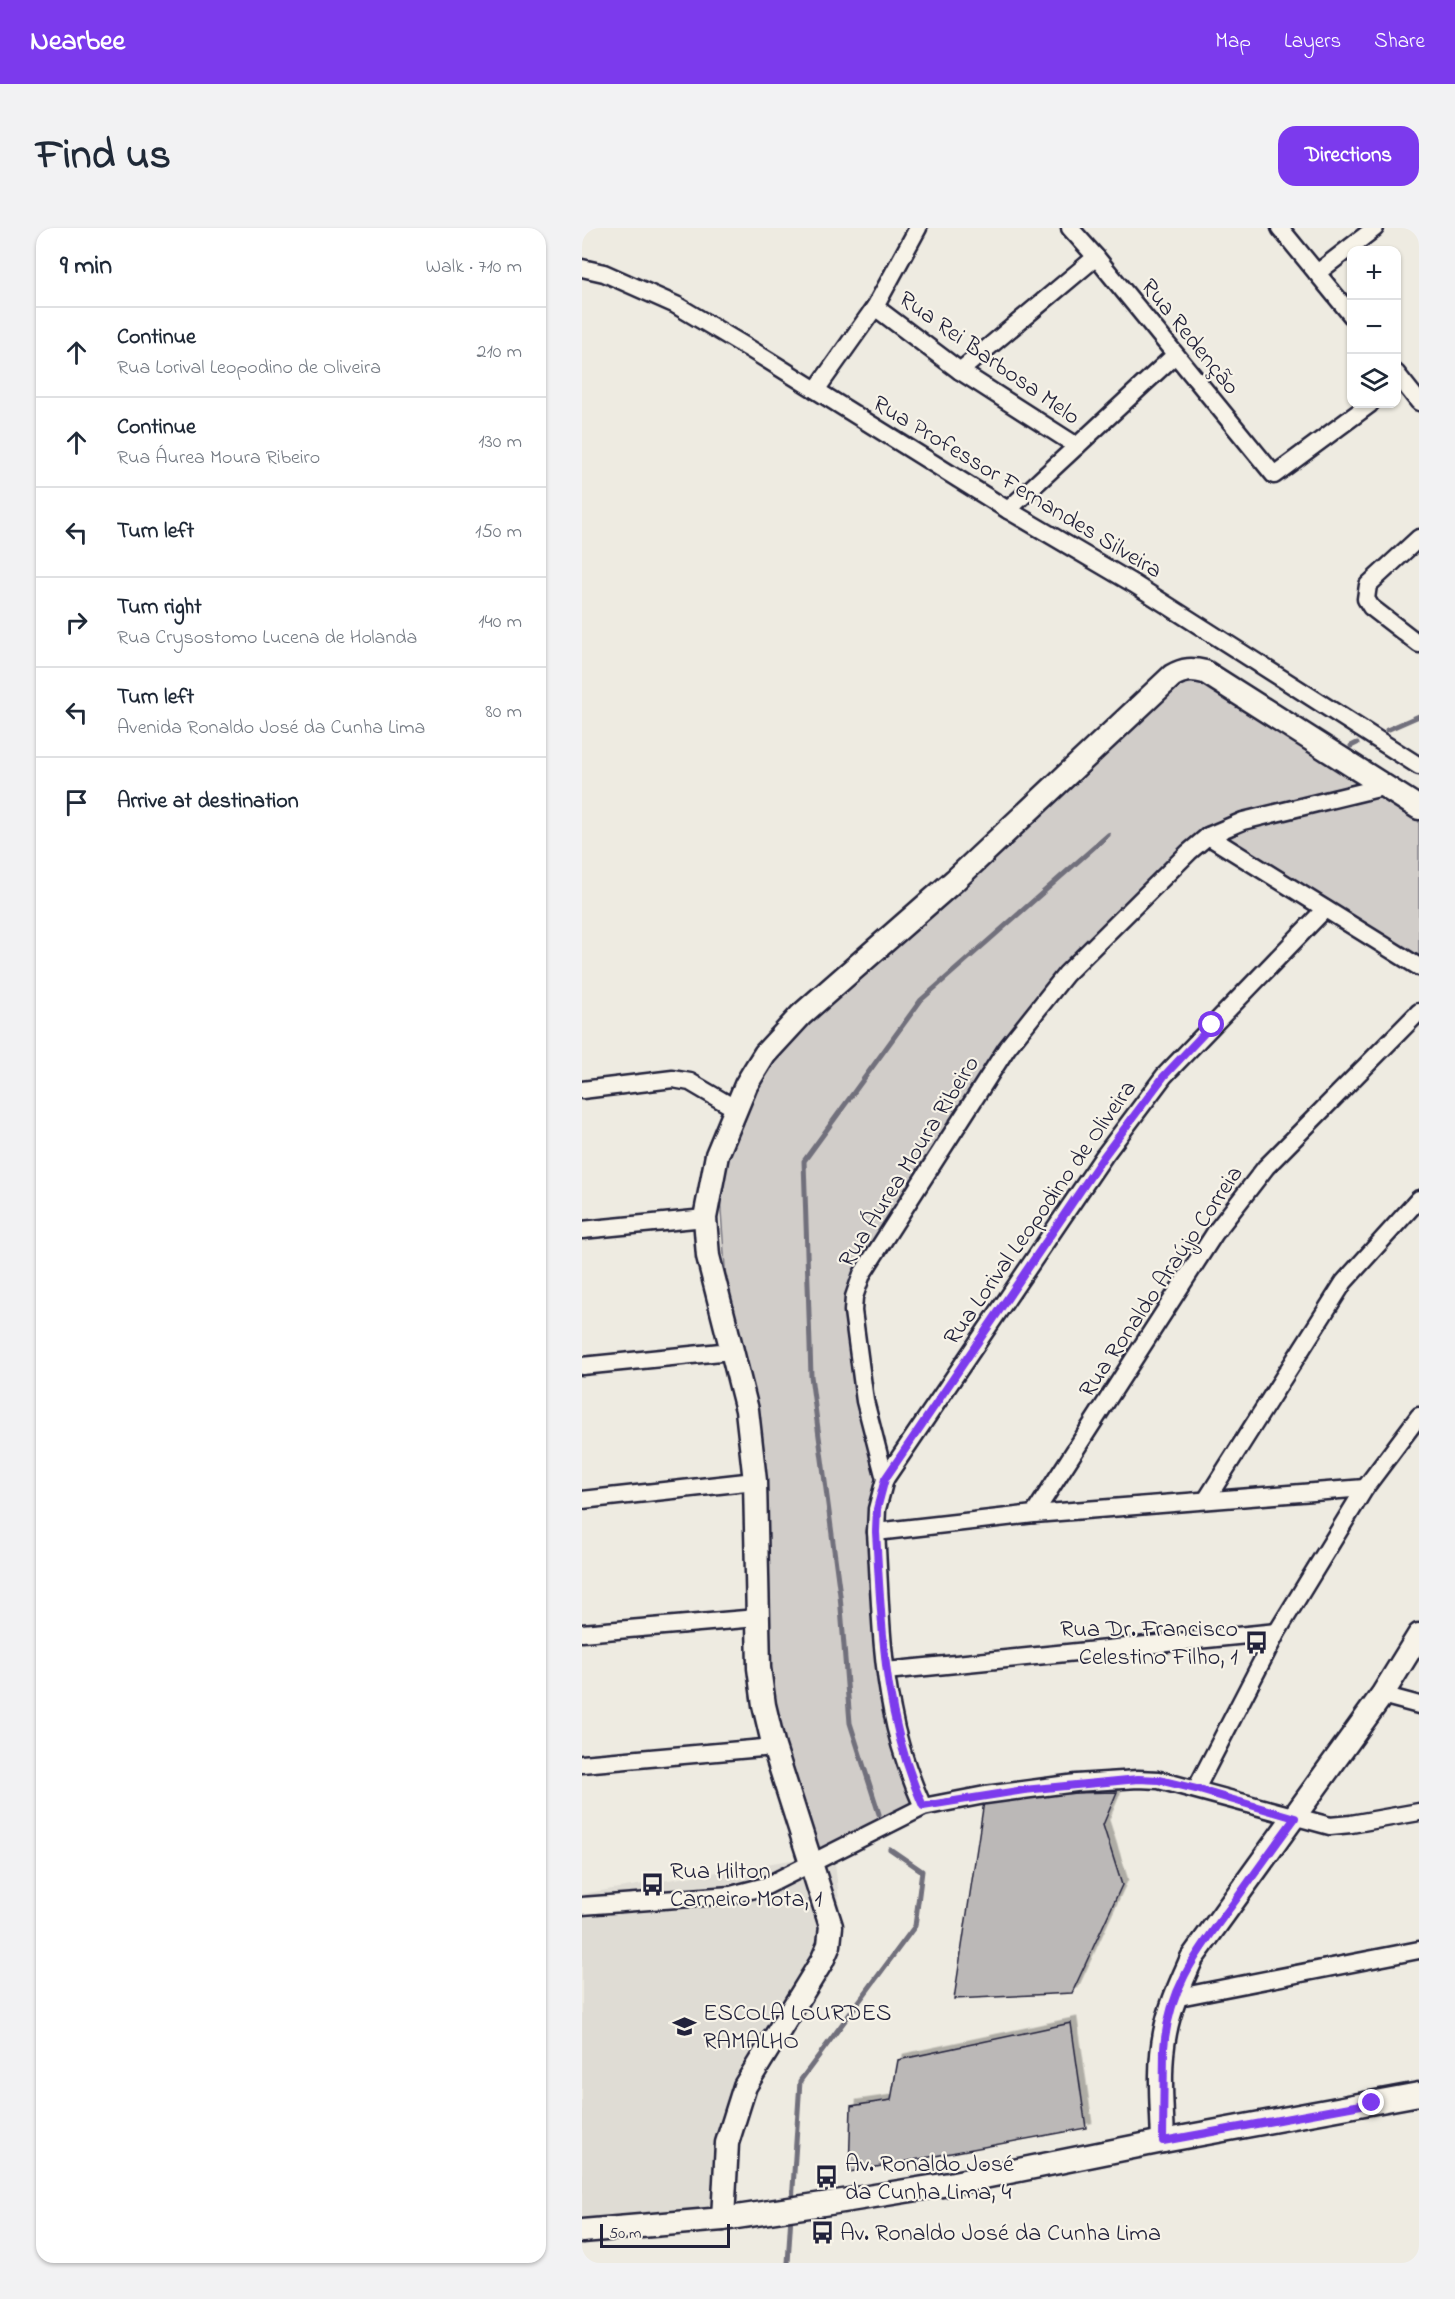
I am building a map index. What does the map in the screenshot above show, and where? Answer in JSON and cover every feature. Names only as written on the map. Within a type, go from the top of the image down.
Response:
[{"type":"street","points":[[816,390],[875,307],[918,228]]},
{"type":"street","name":"Rua Redenção","points":[[1070,228],[1274,475],[1365,408]]},
{"type":"street","points":[[1280,228],[1347,310]]},
{"type":"street","points":[[1317,273],[1376,228]]},
{"type":"street","points":[[960,371],[1096,257]]},
{"type":"street","name":"Rua Professor Fernandes Silveira","points":[[582,268],[604,273],[676,305],[1008,510],[1134,584],[1419,766]]},
{"type":"street","name":"Rua Rei Barbosa Melo","points":[[875,307],[960,371],[1077,446]]},
{"type":"street","points":[[1008,510],[1175,355]]},
{"type":"street","points":[[1419,538],[1368,585],[1366,599],[1371,607],[1419,644]]},
{"type":"street","points":[[723,2219],[727,2143],[745,2086],[822,1961],[829,1945],[831,1926],[774,1747],[759,1668],[754,1481],[747,1410],[708,1256],[705,1218],[717,1155],[746,1085],[765,1054],[801,1015],[955,880],[1172,676],[1182,670],[1194,669],[1205,672],[1419,808]]},
{"type":"street","name":"Rua Áurea Moura Ribeiro","points":[[923,1806],[900,1747],[891,1710],[886,1671],[876,1532],[877,1509],[885,1479],[865,1401],[853,1311],[854,1297],[862,1274],[1007,1048],[1066,974],[1189,852],[1208,836],[1243,821],[1387,786]]},
{"type":"street","points":[[1208,836],[1419,967]]},
{"type":"street","name":"Rua Lorival Leopodino de Oliveira","points":[[885,1479],[1104,1156],[1164,1076],[1325,909]]},
{"type":"street","name":"Rua Ronaldo Araújo Correia","points":[[1034,1515],[1215,1233],[1246,1192],[1266,1167],[1419,1012]]},
{"type":"street","points":[[582,1090],[680,1079],[690,1082],[736,1109]]},
{"type":"street","points":[[1206,1500],[1344,1282],[1419,1199]]},
{"type":"street","points":[[582,1230],[705,1218]]},
{"type":"street","points":[[582,1366],[731,1351]]},
{"type":"street","points":[[1196,1789],[1277,1632],[1365,1488],[1419,1416]]},
{"type":"street","points":[[582,1500],[754,1481]]},
{"type":"street","points":[[876,1532],[1034,1515],[1365,1488]]},
{"type":"street","points":[[582,1633],[758,1618]]},
{"type":"street","points":[[886,1671],[1277,1632]]},
{"type":"street","points":[[1163,2141],[1162,2062],[1165,2034],[1174,1998],[1192,1958],[1382,1695],[1419,1635]]},
{"type":"street","points":[[1382,1695],[1419,1705]]},
{"type":"street","points":[[582,1764],[774,1747]]},
{"type":"street","points":[[582,1906],[731,1895],[766,1886],[923,1806],[985,1795],[1107,1780],[1159,1780],[1330,1826],[1419,1812]]},
{"type":"street","points":[[1174,1998],[1419,1950]]},
{"type":"street","points":[[582,2231],[723,2219],[950,2184],[1163,2141],[1419,2094]]},
{"type":"shaded area","points":[[1194,669],[1419,808],[1419,967],[1211,839],[1066,974],[862,1274],[853,1311],[885,1479],[876,1532],[886,1671],[923,1807],[811,1865],[757,1618],[731,1351],[717,1155],[789,1027]]},
{"type":"shaded area","name":"ESCOLA LOURDES RAMALHO","points":[[834,1853],[843,1937],[735,2115],[723,2219],[582,2231],[582,1894]]},
{"type":"building","points":[[1117,1792],[1103,1825],[1122,1885],[1072,1993],[954,1999],[985,1795]]},
{"type":"building","points":[[1071,2023],[1086,2128],[849,2172],[851,2106],[891,2100],[898,2060]]},
{"type":"waterway","points":[[1387,730],[1419,716]]},
{"type":"waterway","points":[[1351,746],[1357,743]]},
{"type":"waterway","points":[[879,1814],[850,1723],[840,1595],[811,1376],[804,1161],[921,1000],[1108,835]]},
{"type":"waterway","points":[[792,2203],[800,2081],[915,1926],[922,1871],[890,1849]]},
{"type":"waterway","points":[[788,2263],[791,2215]]},
{"type":"place","name":"Rua Dr. Francisco Celestino Filho, 1","points":[[1256,1642]]},
{"type":"place","name":"Rua Hilton Carneiro Mota, 1","points":[[652,1884]]},
{"type":"place","name":"ESCOLA LOURDES RAMALHO","points":[[685,2026]]},
{"type":"place","name":"Av. Ronaldo José da Cunha Lima, 4","points":[[827,2177]]},
{"type":"place","name":"Av. Ronaldo José da Cunha Lima","points":[[822,2232]]},
{"type":"route","points":[[1212,1025],[1164,1076],[1104,1156],[885,1479],[877,1509],[876,1532],[891,1710],[900,1747],[923,1806],[1024,1790],[1107,1780],[1138,1779],[1159,1780],[1196,1789],[1295,1818],[1192,1958],[1174,1998],[1165,2034],[1162,2062],[1163,2141],[1372,2103]]}]
